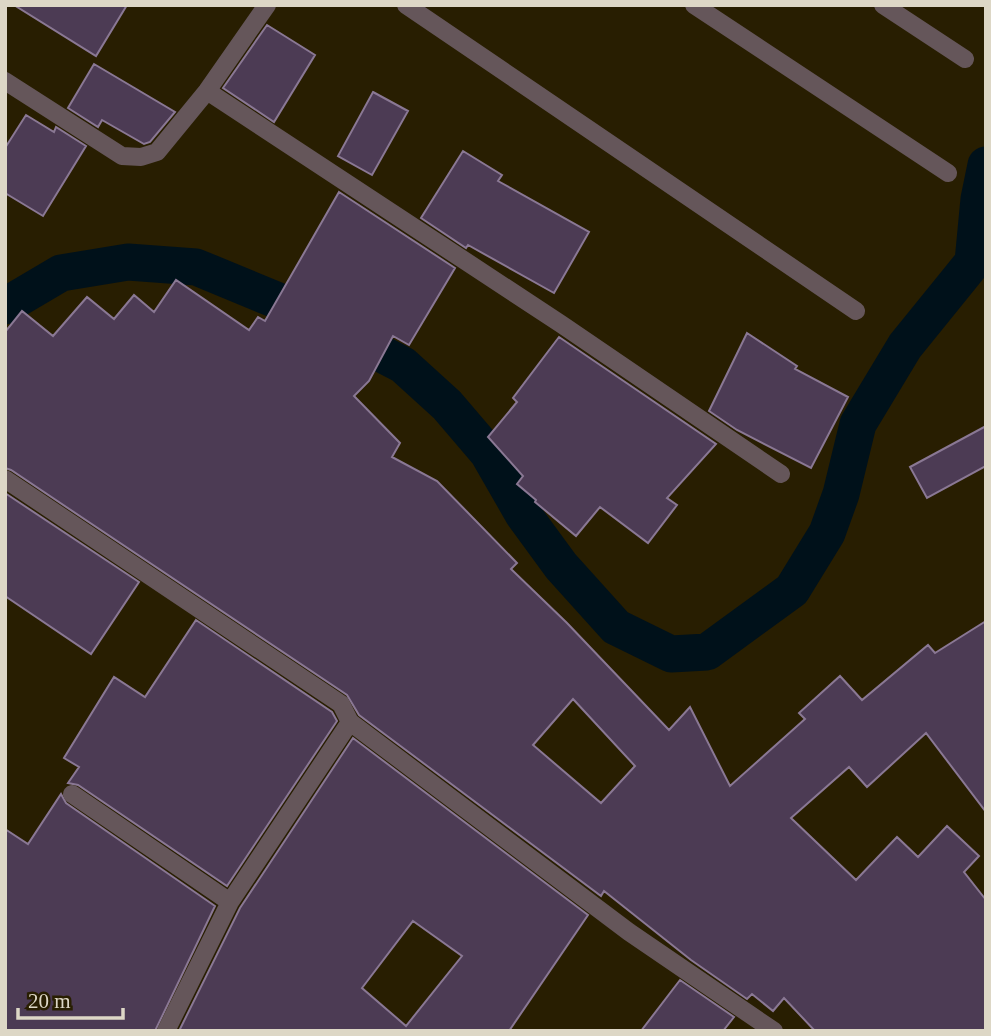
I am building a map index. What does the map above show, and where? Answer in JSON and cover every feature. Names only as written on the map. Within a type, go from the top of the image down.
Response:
[{"type":"street","points":[[5,81],[122,156],[141,157],[157,152],[207,91],[267,5]]},
{"type":"street","points":[[406,5],[856,311]]},
{"type":"street","points":[[694,5],[948,173]]},
{"type":"street","points":[[883,5],[965,60]]},
{"type":"street","points":[[207,91],[561,324],[781,474]]},
{"type":"street","points":[[5,479],[341,704],[350,723],[629,932],[774,1031]]},
{"type":"street","points":[[166,1031],[230,902],[350,723]]},
{"type":"street","points":[[72,794],[230,902]]},
{"type":"building","points":[[14,5],[127,5],[96,56]]},
{"type":"building","points":[[267,25],[315,55],[274,122],[223,88]]},
{"type":"building","points":[[94,64],[175,112],[150,142],[144,144],[102,120],[98,127],[68,108]]},
{"type":"building","points":[[373,92],[408,111],[372,175],[338,156]]},
{"type":"building","points":[[26,115],[54,132],[56,127],[86,146],[43,216],[5,193],[5,148]]},
{"type":"building","points":[[463,151],[502,175],[498,181],[589,232],[554,293],[468,245],[466,248],[421,218]]},
{"type":"building","points":[[339,192],[455,268],[409,345],[393,336],[369,381],[354,396],[400,443],[392,457],[437,481],[517,563],[511,569],[567,623],[669,730],[690,707],[730,786],[805,719],[799,713],[840,676],[862,700],[928,645],[935,653],[986,621],[986,812],[926,733],[867,787],[849,767],[791,818],[856,880],[897,837],[918,857],[947,826],[979,856],[964,872],[986,900],[986,1031],[815,1031],[784,998],[773,1011],[752,994],[747,999],[691,960],[604,891],[601,896],[359,715],[347,695],[5,468],[5,332],[22,311],[53,336],[87,297],[114,319],[134,295],[154,312],[176,280],[249,330],[258,317],[265,321]],"holes":[[[573,699],[635,766],[601,803],[533,745]]]},
{"type":"building","points":[[747,333],[797,366],[795,369],[848,397],[811,468],[737,430],[709,411]]},
{"type":"building","points":[[559,337],[716,444],[667,498],[677,505],[648,543],[600,507],[576,536],[517,484],[523,476],[488,437],[517,402],[513,398]]},
{"type":"building","points":[[986,426],[986,466],[927,498],[910,467]]},
{"type":"building","points":[[5,493],[139,582],[91,654],[5,596]]},
{"type":"building","points":[[196,620],[332,712],[337,721],[227,886],[78,785],[68,783],[79,767],[64,758],[114,677],[145,697]]},
{"type":"building","points":[[353,738],[588,915],[509,1031],[179,1031],[240,908]],"holes":[[[413,921],[462,956],[406,1026],[362,988]]]},
{"type":"building","points":[[61,794],[66,803],[215,906],[155,1031],[5,1031],[5,829],[28,844]]},
{"type":"building","points":[[680,980],[734,1017],[723,1031],[641,1031]]},
{"type":"waterway","points":[[973,262],[979,199],[986,165]]},
{"type":"waterway","points":[[5,306],[61,273],[128,262],[196,267],[281,302],[403,365],[447,405],[488,453],[523,514],[561,566],[616,627],[671,654],[707,652],[792,590],[827,533],[841,494],[858,424],[905,346],[973,262]]}]
